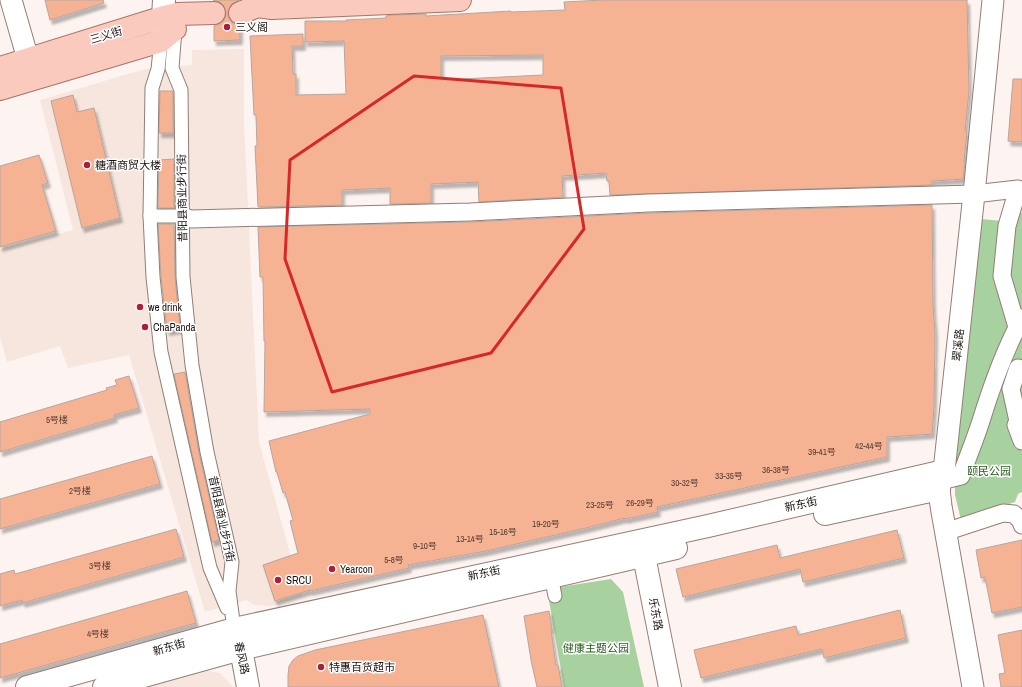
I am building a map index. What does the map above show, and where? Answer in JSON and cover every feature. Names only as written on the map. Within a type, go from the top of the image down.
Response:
[{"type":"main road","points":[[254,6],[272,8],[460,0]]},
{"type":"main road","name":"三义街","points":[[0,68],[170,17],[214,13]]},
{"type":"main road","name":"三义街","points":[[0,89],[170,17]]},
{"type":"main road","name":"新东街","points":[[27,687],[942,480]]},
{"type":"main road","name":"新东街","points":[[104,687],[238,639],[553,586],[643,548]]},
{"type":"main road","name":"乐东路","points":[[643,548],[670,687]]},
{"type":"main road","name":"春风路","points":[[238,639],[248,687]]},
{"type":"street","points":[[11,0],[28,59]]},
{"type":"street","name":"翠溪路","points":[[973,687],[945,532],[942,480],[974,194],[993,0]]},
{"type":"street","name":"昔阳县商业步行街","points":[[170,17],[172,68],[181,90],[183,277],[192,365],[207,452],[232,562],[229,592],[238,639]]},
{"type":"street","name":"昔阳县商业步行街","points":[[170,17],[152,88],[150,216],[153,277],[161,352],[210,568],[238,639]]},
{"type":"street","points":[[150,216],[182,216],[191,219],[470,212],[663,202],[974,194],[1018,189],[1007,226],[1002,276],[1019,322],[987,401],[980,425],[961,476],[942,480]]},
{"type":"street","points":[[1022,369],[1018,368],[1011,390],[1018,421],[1016,425],[1022,442]]},
{"type":"street","points":[[945,532],[1003,513],[1014,514],[1021,521],[1022,525]]},
{"type":"highlighted area","points":[[414,76],[561,88],[584,229],[491,353],[332,392],[285,259],[290,160]]},
{"type":"shaded area","points":[[244,49],[244,122],[259,442],[302,596],[272,606],[254,605],[246,600],[205,612],[129,355],[68,368],[60,346],[7,362],[0,337],[0,249],[73,230],[40,100],[145,69],[192,65],[192,50]]},
{"type":"shaded area","points":[[197,669],[220,673],[233,687],[139,687]]},
{"type":"green space","name":"颐民公园","points":[[1022,212],[1022,429],[1015,431],[1022,452],[1022,492],[1018,494],[1015,502],[961,520],[955,495],[955,466],[982,219],[1012,222]]},
{"type":"green space","name":"健康主题公园","points":[[611,579],[623,592],[644,687],[564,687],[547,589]]},
{"type":"building","points":[[45,0],[103,0],[104,3],[50,20]]},
{"type":"building","points":[[213,0],[239,0],[231,5],[228,11],[228,17],[232,22],[240,25],[240,40],[214,41],[214,26],[221,23],[225,19],[226,13],[224,6],[220,2]]},
{"type":"building","points":[[603,0],[967,0],[969,91],[965,131],[967,131],[963,179],[932,181],[932,185],[610,195],[609,181],[607,181],[606,173],[562,176],[563,197],[479,202],[478,182],[431,184],[431,203],[390,204],[390,188],[342,190],[342,205],[258,207],[255,146],[257,146],[256,115],[254,115],[250,36],[303,34],[303,46],[292,46],[293,74],[296,74],[296,95],[346,94],[344,41],[305,42],[305,21],[346,21],[386,18],[386,16],[393,15],[426,14],[426,16],[511,11],[565,10],[564,2]],"holes":[[[543,55],[543,75],[441,80],[441,56]]]},
{"type":"building","points":[[1013,79],[1022,79],[1022,142],[1008,141]]},
{"type":"building","points":[[160,91],[173,91],[173,133],[159,133]]},
{"type":"building","name":"糖酒商贸大楼","points":[[73,95],[77,112],[94,108],[120,218],[82,228],[51,101]]},
{"type":"building","points":[[39,155],[48,183],[42,185],[56,231],[0,247],[0,166]]},
{"type":"building","points":[[174,159],[174,208],[158,208],[159,160]]},
{"type":"building","points":[[932,205],[933,305],[935,334],[932,434],[887,437],[887,457],[657,507],[658,512],[625,518],[486,551],[408,565],[409,568],[310,590],[275,601],[263,565],[298,553],[290,521],[293,520],[285,492],[283,493],[276,472],[269,441],[370,414],[370,409],[264,412],[265,341],[263,277],[260,277],[258,227],[470,222],[649,213]]},
{"type":"building","points":[[158,224],[174,224],[175,277],[180,329],[167,331],[161,276]]},
{"type":"building","points":[[185,372],[199,453],[219,540],[212,542],[174,374]]},
{"type":"building","points":[[129,376],[139,408],[114,415],[115,418],[0,452],[0,422],[107,390],[106,388],[117,385],[115,380]]},
{"type":"building","points":[[152,456],[160,484],[0,529],[0,499]]},
{"type":"building","points":[[176,529],[184,557],[23,603],[22,600],[0,606],[0,574],[14,570],[15,574]]},
{"type":"building","points":[[897,530],[904,558],[803,582],[800,569],[683,597],[676,569],[777,545],[780,558]]},
{"type":"building","points":[[1022,540],[1022,607],[992,613],[985,577],[981,578],[976,550]]},
{"type":"building","points":[[187,591],[196,623],[0,678],[0,644]]},
{"type":"building","points":[[900,610],[906,638],[824,658],[822,649],[701,678],[694,650],[796,626],[798,635]]},
{"type":"building","points":[[549,611],[556,665],[558,665],[562,687],[537,687],[531,660],[524,616]]},
{"type":"building","points":[[483,615],[499,687],[288,687],[289,666],[298,656],[315,650]]},
{"type":"building","points":[[1022,630],[1022,687],[1001,687],[999,674],[1005,673],[998,635]]},
{"type":"place","name":"三义阁","points":[[227,27]]},
{"type":"place","name":"糖酒商贸大楼","points":[[87,165]]},
{"type":"place","name":"we drink","points":[[140,307]]},
{"type":"place","name":"ChaPanda","points":[[145,327]]},
{"type":"place","name":"Yearcon","points":[[332,569]]},
{"type":"place","name":"SRCU","points":[[278,580]]},
{"type":"place","name":"特惠百货超市","points":[[321,667]]}]
